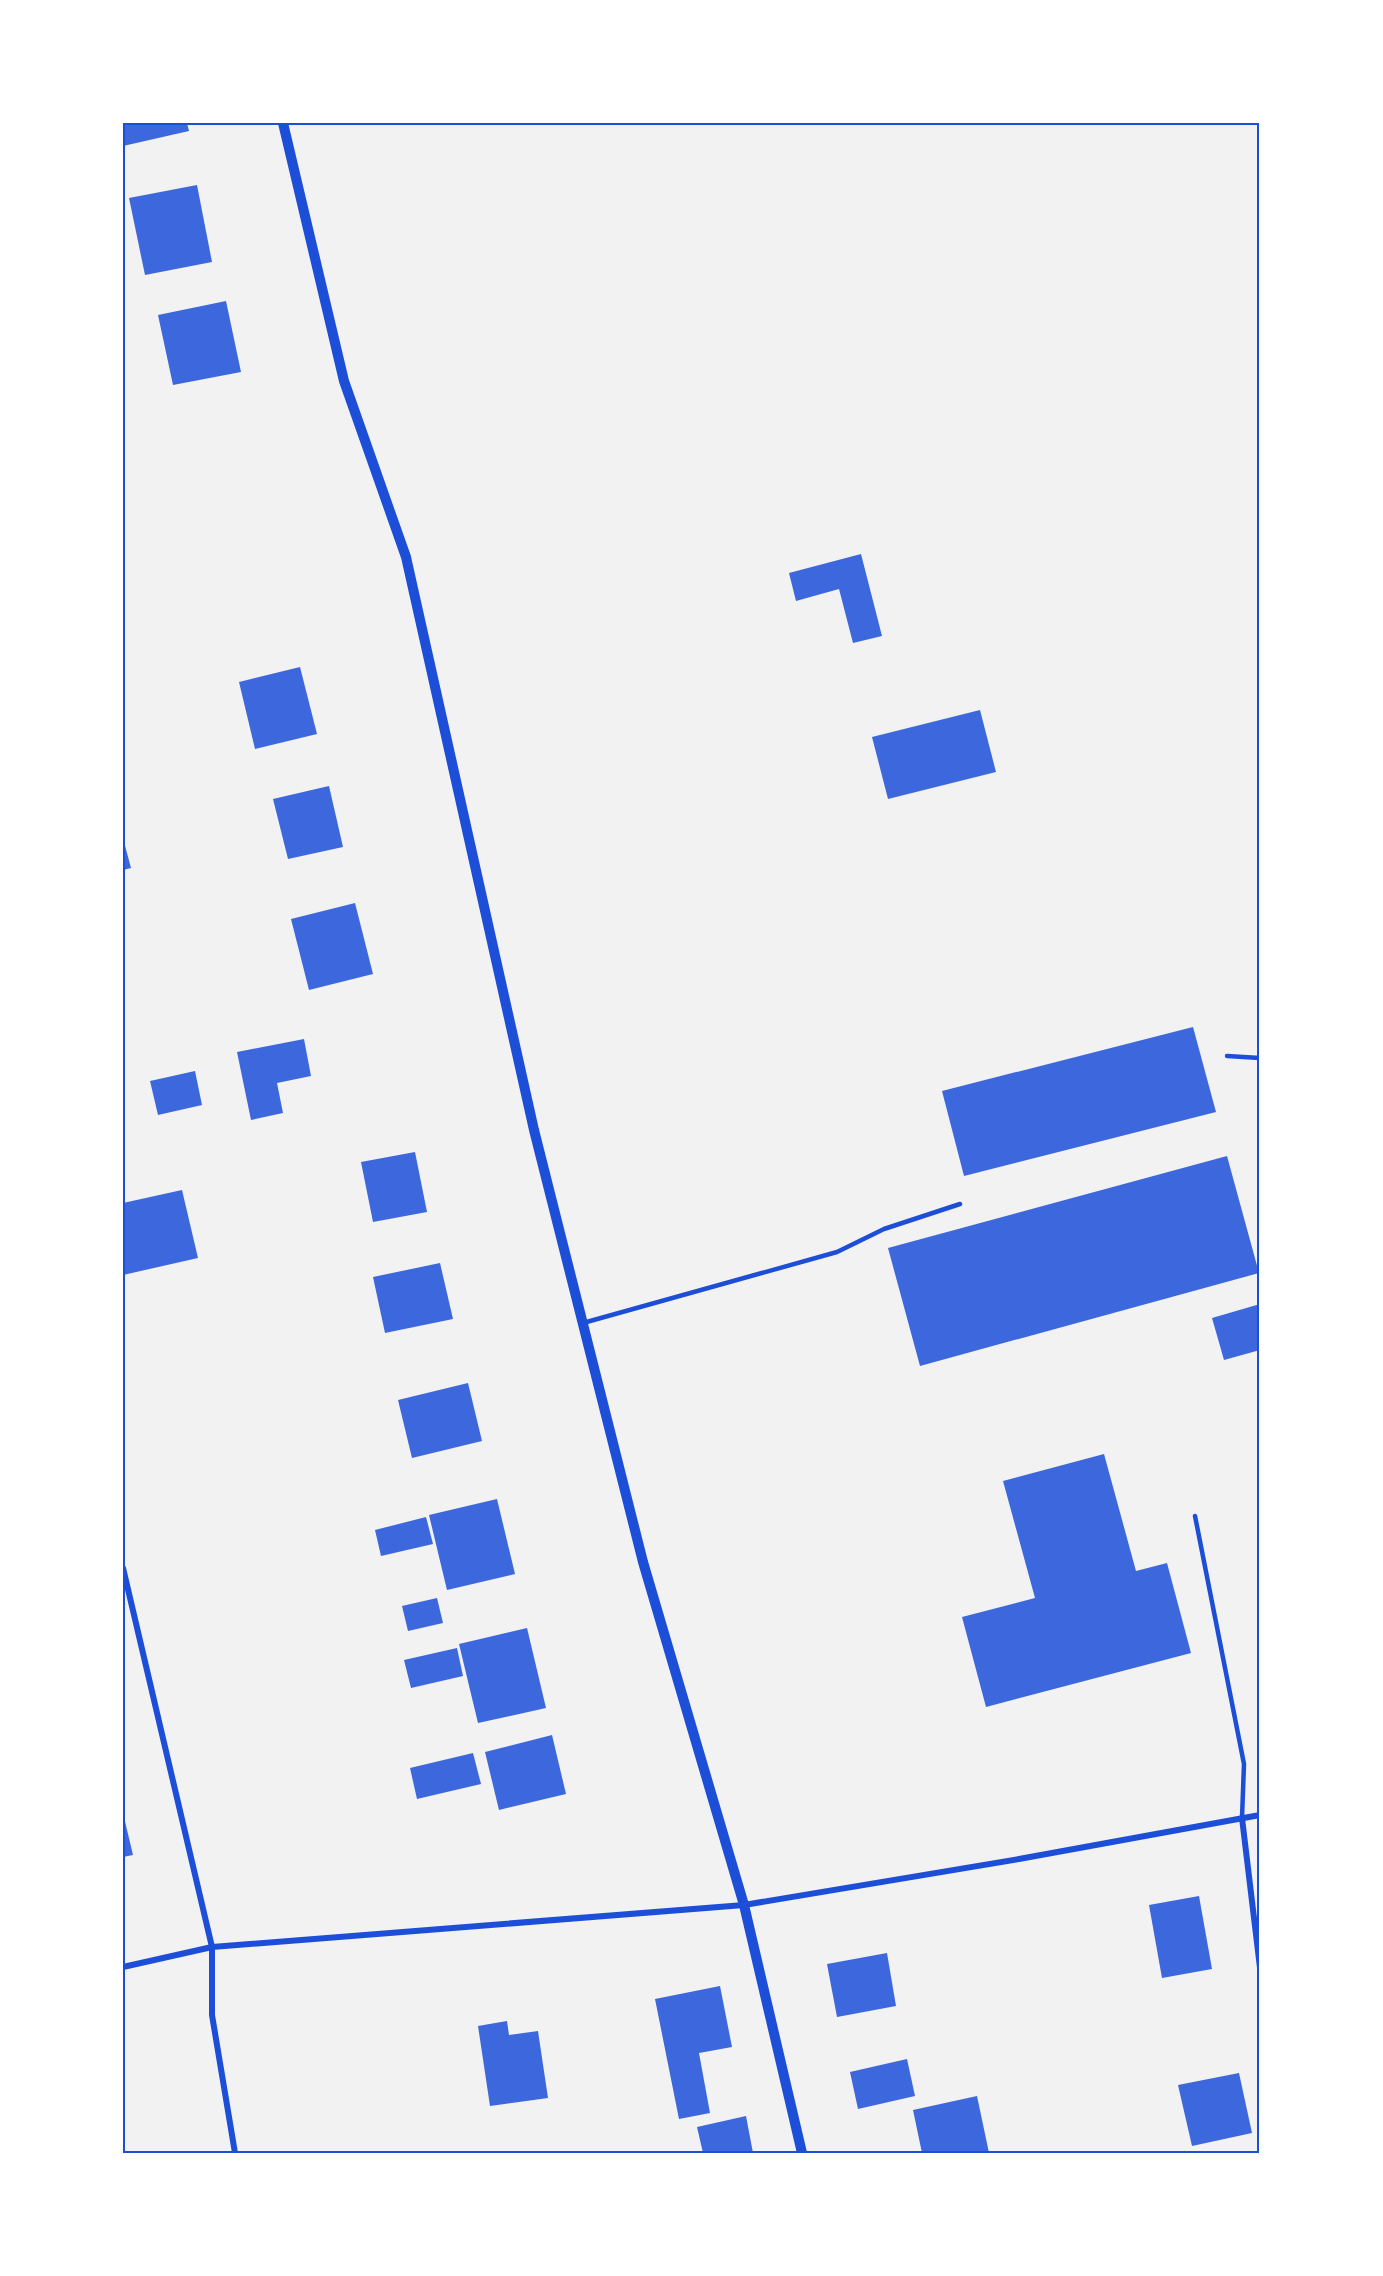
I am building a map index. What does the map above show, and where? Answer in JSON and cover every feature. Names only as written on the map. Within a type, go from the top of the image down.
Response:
[{"type":"street","points":[[283,123],[344,381],[406,557],[534,1130],[643,1562],[744,1905],[802,2153]]},
{"type":"street","points":[[123,1568],[212,1947],[212,2015],[235,2153]]},
{"type":"street","points":[[123,1967],[212,1947],[744,1905],[1019,1859],[1260,1815]]},
{"type":"street","points":[[1242,1818],[1260,1968]]},
{"type":"lane","points":[[1227,1056],[1260,1058]]},
{"type":"lane","points":[[583,1324],[837,1252],[884,1229],[960,1203]]},
{"type":"lane","points":[[1195,1516],[1244,1764],[1242,1818]]},
{"type":"building","points":[[123,123],[187,123],[189,131],[123,146]]},
{"type":"building","points":[[197,185],[212,262],[145,275],[129,198]]},
{"type":"building","points":[[226,301],[241,372],[173,385],[158,315]]},
{"type":"building","points":[[861,554],[882,636],[853,643],[839,589],[796,601],[789,573]]},
{"type":"building","points":[[300,667],[317,734],[255,749],[239,682]]},
{"type":"building","points":[[980,710],[996,772],[888,799],[872,737]]},
{"type":"building","points":[[329,786],[343,847],[288,859],[273,799]]},
{"type":"building","points":[[123,838],[131,868],[123,870]]},
{"type":"building","points":[[355,903],[373,974],[309,990],[291,919]]},
{"type":"building","points":[[1193,1027],[1216,1112],[964,1176],[942,1091]]},
{"type":"building","points":[[304,1039],[311,1076],[277,1083],[283,1113],[251,1120],[237,1052]]},
{"type":"building","points":[[195,1071],[202,1105],[158,1115],[150,1081]]},
{"type":"building","points":[[415,1152],[427,1212],[373,1222],[361,1162]]},
{"type":"building","points":[[1227,1156],[1259,1273],[920,1366],[888,1248]]},
{"type":"building","points":[[182,1190],[198,1258],[123,1275],[123,1203]]},
{"type":"building","points":[[440,1263],[453,1319],[385,1333],[373,1277]]},
{"type":"building","points":[[1260,1304],[1260,1350],[1224,1360],[1212,1318]]},
{"type":"building","points":[[468,1383],[482,1441],[412,1458],[398,1400]]},
{"type":"building","points":[[1104,1454],[1136,1571],[1167,1563],[1191,1653],[986,1707],[962,1617],[1035,1598],[1003,1481]]},
{"type":"building","points":[[497,1499],[515,1574],[447,1590],[429,1515]]},
{"type":"building","points":[[426,1517],[433,1544],[381,1556],[375,1530]]},
{"type":"building","points":[[437,1598],[443,1623],[408,1631],[402,1606]]},
{"type":"building","points":[[527,1628],[546,1708],[478,1723],[459,1644]]},
{"type":"building","points":[[457,1648],[463,1676],[411,1688],[404,1660]]},
{"type":"building","points":[[552,1735],[566,1794],[499,1810],[485,1752]]},
{"type":"building","points":[[473,1753],[481,1784],[417,1799],[410,1768]]},
{"type":"building","points":[[123,1813],[133,1855],[123,1857]]},
{"type":"building","points":[[1199,1896],[1212,1969],[1162,1978],[1149,1905]]},
{"type":"building","points":[[887,1953],[896,2006],[837,2017],[827,1964]]},
{"type":"building","points":[[720,1986],[732,2047],[699,2053],[710,2113],[679,2119],[655,1999]]},
{"type":"building","points":[[507,2021],[509,2035],[538,2031],[548,2098],[490,2106],[478,2026]]},
{"type":"building","points":[[907,2059],[915,2096],[858,2109],[850,2072]]},
{"type":"building","points":[[1239,2073],[1252,2133],[1192,2146],[1178,2085]]},
{"type":"building","points":[[977,2096],[989,2153],[922,2153],[913,2110]]},
{"type":"building","points":[[746,2116],[753,2153],[703,2153],[697,2127]]}]
